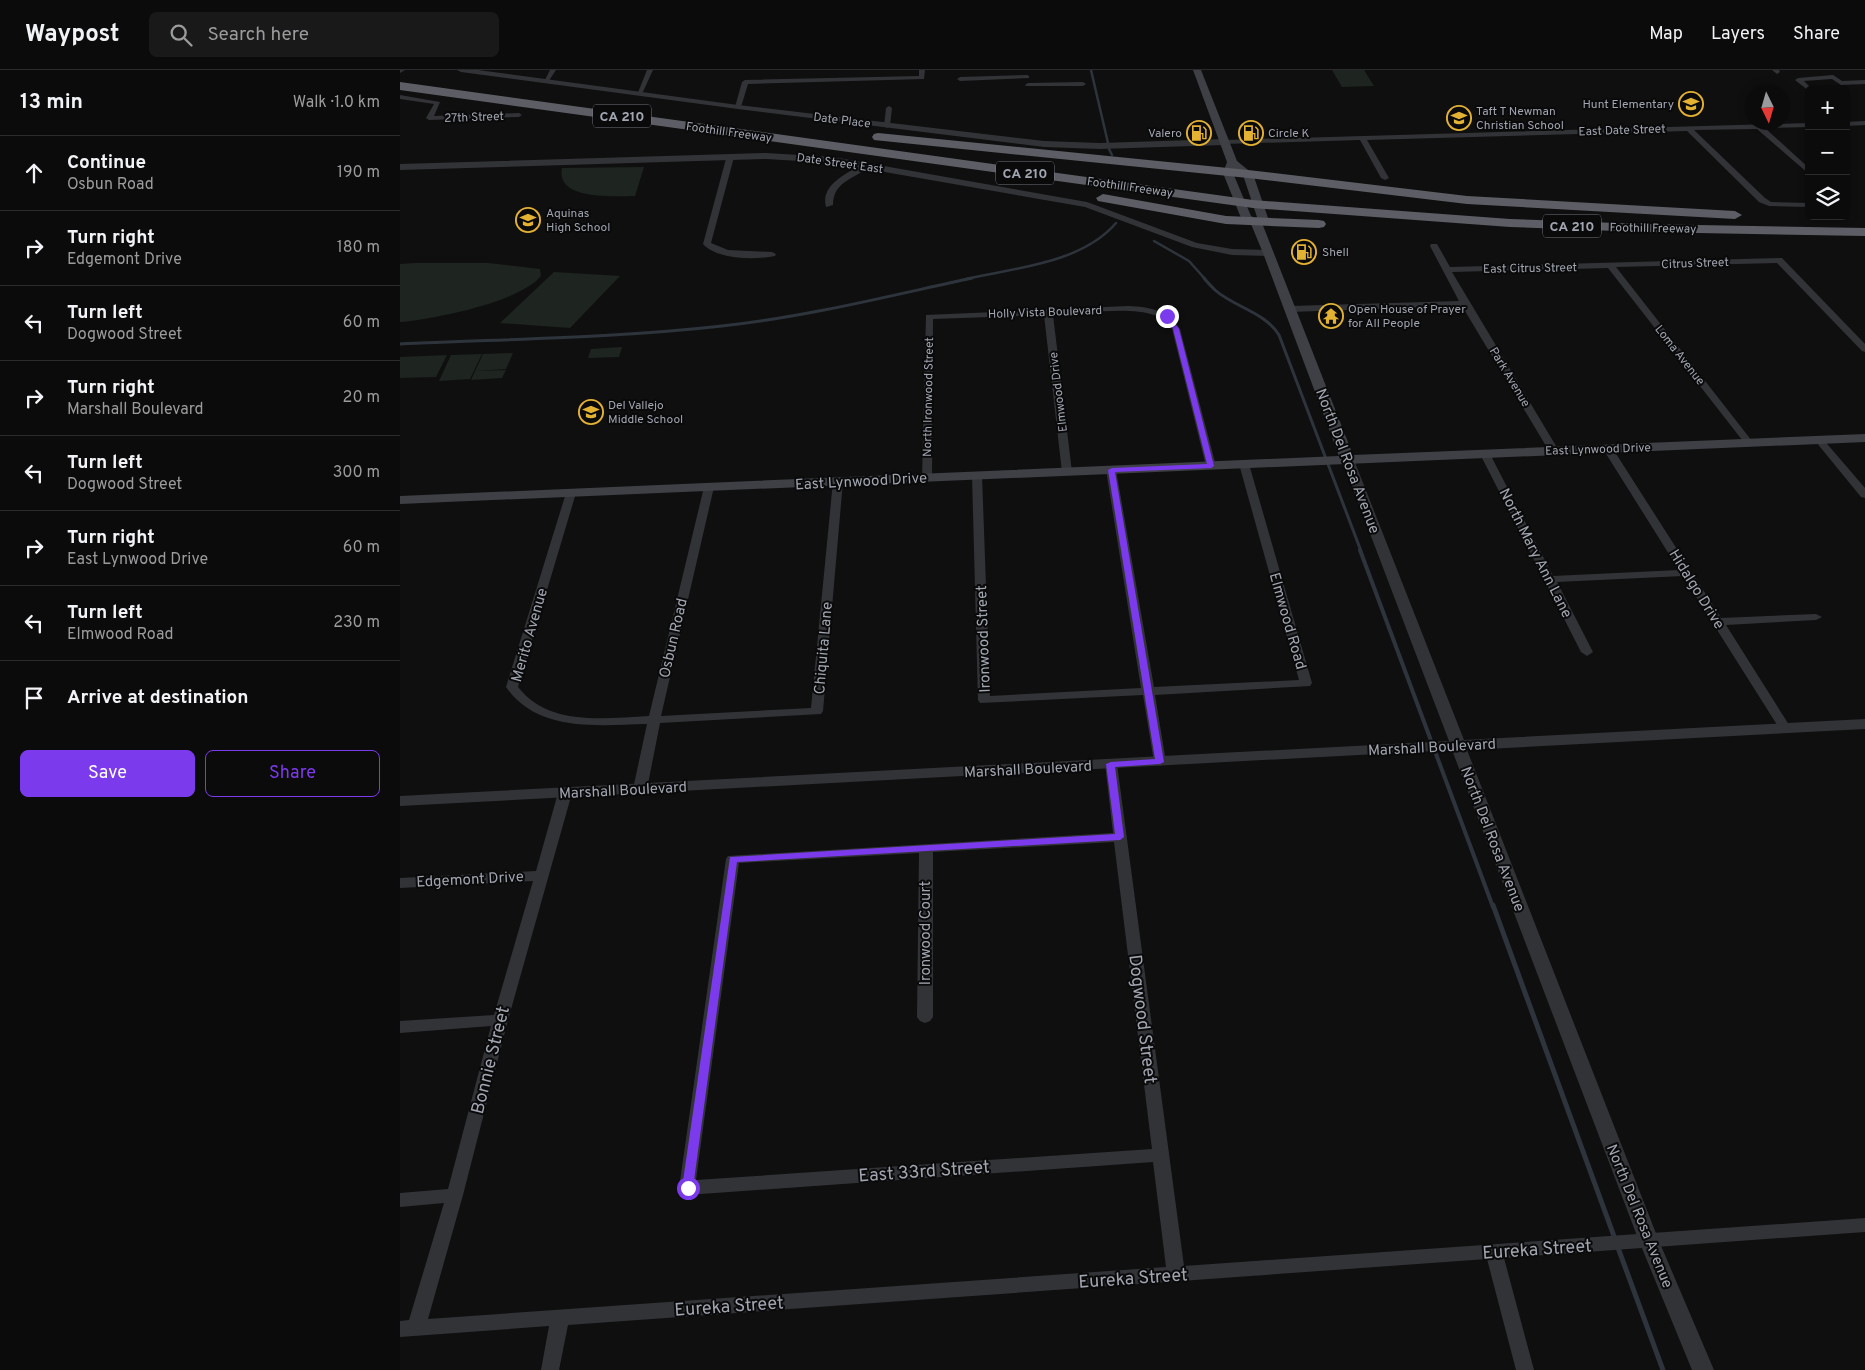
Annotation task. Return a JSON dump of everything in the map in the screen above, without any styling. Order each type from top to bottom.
[{"type":"highway","name":"Foothill Freeway","points":[[400,75],[409,83],[832,147],[1277,200],[1510,223],[1634,228],[1865,232]]},
{"type":"highway","name":"Foothill Freeway","points":[[409,83],[814,133],[1215,193]]},
{"type":"highway","points":[[814,133],[839,134]]},
{"type":"highway","points":[[863,136],[1230,167],[1248,174],[1467,200],[1746,216]]},
{"type":"highway","points":[[832,147],[1226,220],[1485,230],[1623,232],[1787,230]]},
{"type":"highway","name":"Foothill Freeway","points":[[1277,200],[1508,211],[1865,222]]},
{"type":"highway","points":[[1767,211],[1831,221]]},
{"type":"main road","name":"North Del Rosa Avenue","points":[[1197,70],[1224,142],[1246,218],[1256,222],[1348,460]]},
{"type":"main road","points":[[1248,174],[1264,218],[1256,222]]},
{"type":"main road","name":"East Lynwood Drive","points":[[400,500],[1865,438]]},
{"type":"street","name":"Date Place","points":[[466,70],[887,126],[1064,146],[1224,142]]},
{"type":"street","points":[[546,81],[552,70]]},
{"type":"street","points":[[639,94],[650,70]]},
{"type":"street","points":[[738,107],[745,82],[922,74]]},
{"type":"street","points":[[960,79],[1026,74],[1029,94]]},
{"type":"street","points":[[1805,86],[1798,80],[1833,77],[1841,83],[1865,82]]},
{"type":"street","points":[[1028,85],[1083,84]]},
{"type":"street","name":"27th Street","points":[[400,97],[438,103],[429,118],[519,115]]},
{"type":"street","points":[[887,126],[889,108]]},
{"type":"street","points":[[1850,120],[1865,123]]},
{"type":"street","name":"East Date Street","points":[[1790,125],[1805,125]]},
{"type":"street","name":"East Date Street","points":[[1224,142],[1745,126]]},
{"type":"street","points":[[1689,128],[1762,200],[1767,211],[1805,206]]},
{"type":"street","points":[[1762,130],[1805,168]]},
{"type":"street","points":[[1362,138],[1385,178]]},
{"type":"street","points":[[730,157],[707,244],[712,250],[734,253],[772,254]]},
{"type":"street","name":"Date Street East","points":[[400,166],[730,157],[800,157],[866,166],[1087,206],[1195,245],[1232,252],[1269,253]]},
{"type":"street","points":[[829,205],[828,197],[835,185],[866,166]]},
{"type":"street","name":"Park Avenue","points":[[1434,246],[1465,303],[1554,451]]},
{"type":"street","name":"Citrus Street","points":[[1611,266],[1779,260],[1865,349]]},
{"type":"street","name":"East Citrus Street","points":[[1448,270],[1611,266]]},
{"type":"street","name":"Loma Avenue","points":[[1611,266],[1749,443]]},
{"type":"street","points":[[1290,309],[1465,303]]},
{"type":"street","name":"Holly Vista Boulevard","points":[[930,317],[1128,309],[1160,313],[1167,316],[1176,329],[1211,466]]},
{"type":"street","name":"Elmwood Drive","points":[[1048,312],[1067,472]]},
{"type":"street","name":"North Ironwood Street","points":[[927,478],[930,317]]},
{"type":"street","points":[[1819,440],[1865,495]]},
{"type":"street","name":"Hidalgo Drive","points":[[1608,449],[1786,728]]},
{"type":"street","name":"North Mary Ann Lane","points":[[1486,454],[1587,652]]},
{"type":"street","name":"North Del Rosa Avenue","points":[[1348,460],[1450,747],[1649,1241],[1704,1370]]},
{"type":"street","name":"Elmwood Road","points":[[1148,690],[1306,683],[1244,464]]},
{"type":"street","points":[[1112,470],[1160,762]]},
{"type":"street","name":"Ironwood Street","points":[[977,475],[984,700],[1148,690]]},
{"type":"street","name":"Chiquita Lane","points":[[654,720],[818,711],[838,481]]},
{"type":"street","name":"Osbun Road","points":[[640,789],[654,720],[709,487]]},
{"type":"street","name":"Merito Avenue","points":[[571,494],[512,687],[520,699],[536,710],[557,718],[581,722],[654,720]]},
{"type":"street","points":[[1550,579],[1687,573]]},
{"type":"street","points":[[1718,622],[1816,617]]},
{"type":"street","name":"Marshall Boulevard","points":[[400,801],[1865,724]]},
{"type":"street","name":"Dogwood Street","points":[[1111,764],[1176,1274]]},
{"type":"street","name":"Bonnie Street","points":[[408,1329],[455,1196],[500,1020],[539,876],[564,793]]},
{"type":"street","points":[[926,848],[1120,837]]},
{"type":"street","name":"East 33rd Street","points":[[926,848],[733,859],[688,1188],[1160,1154]]},
{"type":"street","name":"Ironwood Court","points":[[925,1017],[926,848]]},
{"type":"street","name":"Edgemont Drive","points":[[400,883],[539,876]]},
{"type":"street","points":[[400,1027],[500,1020]]},
{"type":"street","points":[[400,1200],[455,1196]]},
{"type":"street","name":"Eureka Street","points":[[408,1329],[1865,1225]]},
{"type":"street","points":[[1494,1252],[1525,1370]]},
{"type":"street","points":[[550,1370],[560,1318]]},
{"type":"shaded area","points":[[1332,70],[1364,70],[1374,86],[1342,87]]},
{"type":"shaded area","points":[[644,167],[635,196],[588,194],[568,186],[562,179],[562,168]]},
{"type":"shaded area","points":[[488,263],[540,269],[541,276],[515,294],[475,308],[400,322],[400,264]]},
{"type":"shaded area","points":[[554,272],[620,276],[570,328],[500,323]]},
{"type":"shaded area","points":[[622,347],[619,357],[588,358],[591,349]]},
{"type":"shaded area","points":[[513,353],[506,369],[475,371],[483,354]]},
{"type":"shaded area","points":[[482,354],[470,379],[439,381],[451,355]]},
{"type":"shaded area","points":[[447,355],[436,377],[400,378],[400,357]]},
{"type":"shaded area","points":[[506,370],[502,378],[471,380],[475,371]]},
{"type":"waterway","points":[[1091,70],[1108,143]]},
{"type":"waterway","points":[[1109,149],[1112,155]]},
{"type":"waterway","points":[[966,279],[1026,267],[1067,255],[1085,247],[1102,236],[1116,223]]},
{"type":"waterway","points":[[1154,241],[1189,261],[1205,279]]},
{"type":"waterway","points":[[400,344],[601,336],[722,326],[816,312],[972,278]]},
{"type":"waterway","points":[[1204,278],[1223,296],[1266,321],[1279,335],[1361,551]]},
{"type":"waterway","points":[[1360,550],[1493,907]]},
{"type":"waterway","points":[[1493,905],[1615,1239]]},
{"type":"waterway","points":[[1617,1245],[1663,1370]]},
{"type":"place","name":"Hunt Elementary","points":[[1691,104]]},
{"type":"place","name":"Taft T Newman Christian School","points":[[1459,118]]},
{"type":"place","name":"Valero","points":[[1199,133]]},
{"type":"place","name":"Circle K","points":[[1251,133]]},
{"type":"place","name":"Aquinas High School","points":[[528,220]]},
{"type":"place","name":"Shell","points":[[1304,252]]},
{"type":"place","name":"Open House of Prayer for All People","points":[[1331,316]]},
{"type":"place","name":"Del Vallejo Middle School","points":[[591,412]]},
{"type":"route","points":[[688,1188],[733,859],[1120,837],[1111,764],[1160,762],[1112,470],[1211,466],[1176,329],[1167,316]]}]
